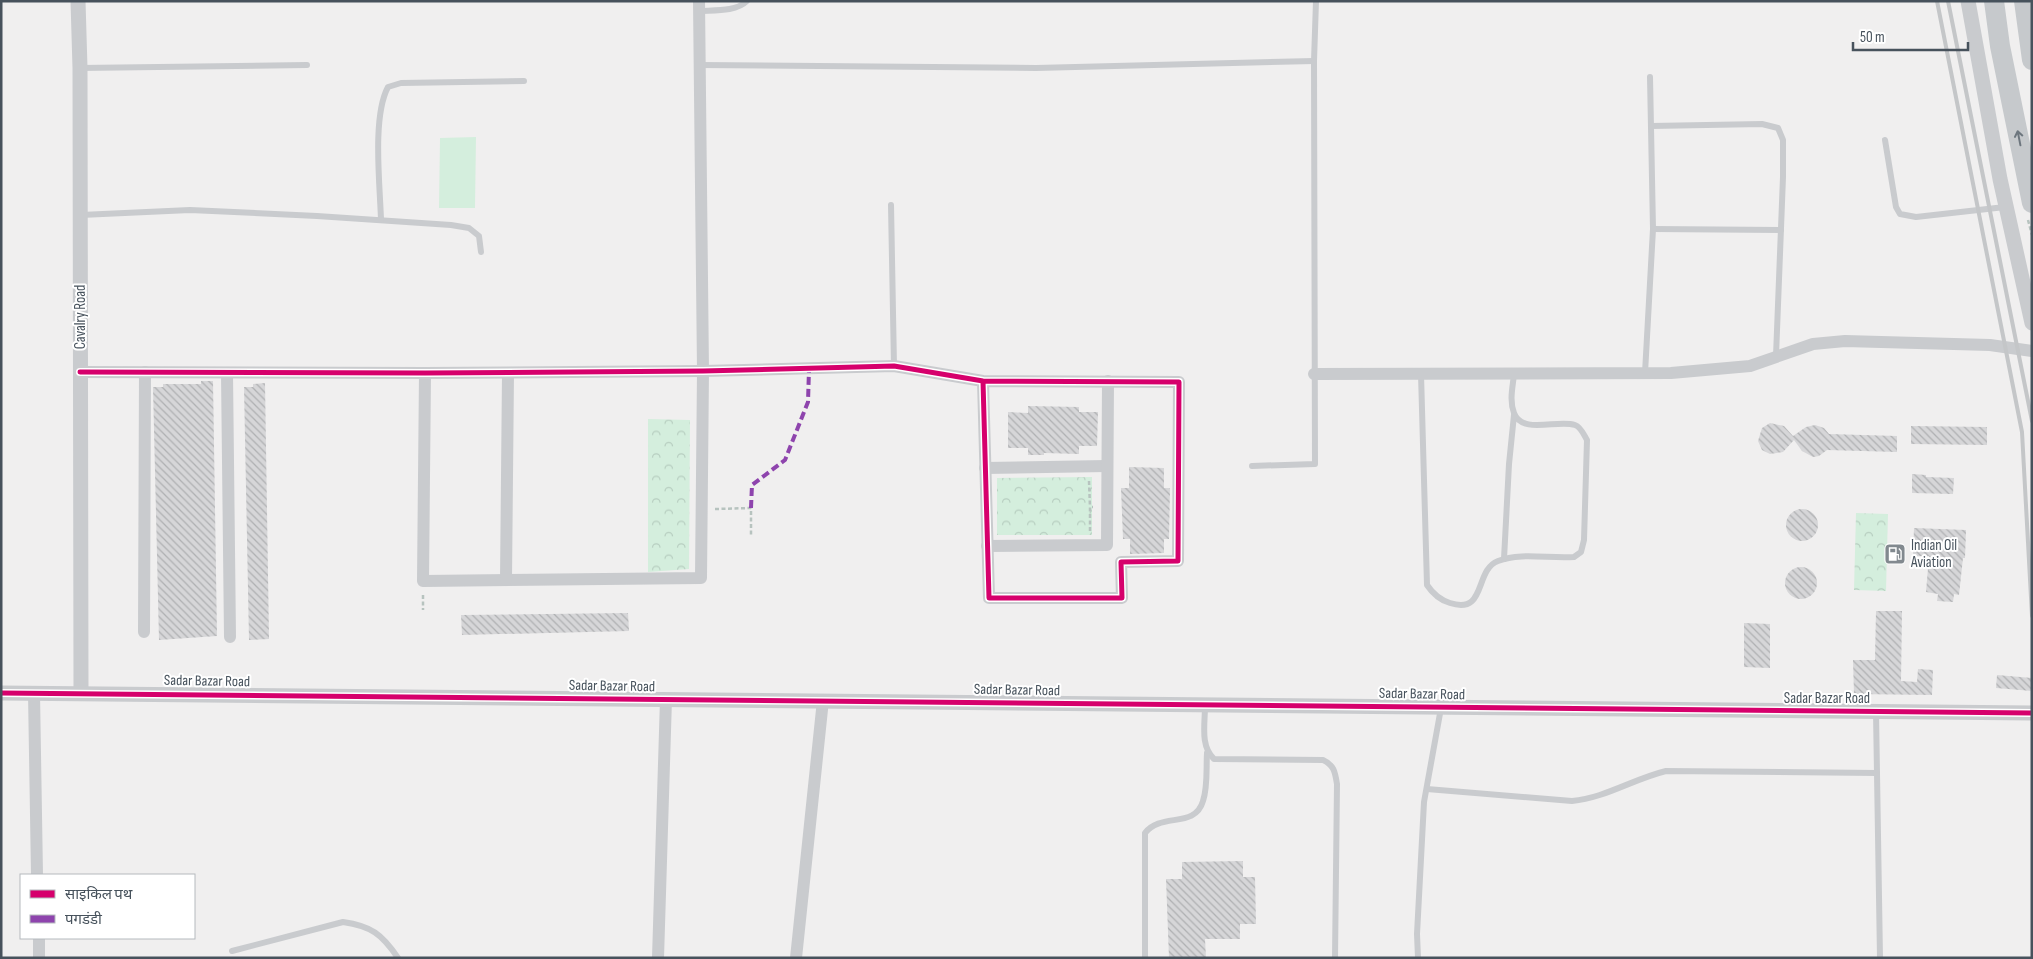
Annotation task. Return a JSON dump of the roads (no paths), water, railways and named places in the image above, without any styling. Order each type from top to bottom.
[{"type":"main road","points":[[1994,1],[2000,46],[2032,203]]},
{"type":"main road","points":[[2024,1],[2032,60]]},
{"type":"street","name":"Cavalry Road","points":[[78,1],[80,68],[81,692]]},
{"type":"street","points":[[1968,1],[2006,207],[2032,323]]},
{"type":"street","points":[[425,373],[423,581],[701,578],[703,371],[699,6]]},
{"type":"street","points":[[1314,374],[1671,373],[1750,366],[1812,344],[1845,341],[1990,345],[2032,351]]},
{"type":"street","points":[[80,372],[508,373],[703,371],[894,366],[983,381],[1178,382],[1178,561],[1122,562]]},
{"type":"street","points":[[144,632],[145,372]]},
{"type":"street","points":[[227,373],[230,637]]},
{"type":"street","points":[[506,580],[508,373]]},
{"type":"street","points":[[983,381],[989,598],[1122,598],[1122,562],[1107,545],[1108,381]]},
{"type":"street","points":[[985,468],[1107,466]]},
{"type":"street","points":[[987,546],[1107,545]]},
{"type":"street","name":"Sadar Bazar Road","points":[[1,693],[81,692],[2032,713]]},
{"type":"street","points":[[34,693],[38,874]]},
{"type":"street","points":[[658,958],[666,699]]},
{"type":"street","points":[[796,958],[823,700]]},
{"type":"street","points":[[39,939],[39,958]]},
{"type":"lane","points":[[699,6],[735,8],[742,6],[747,1]]},
{"type":"lane","points":[[1252,466],[1315,464],[1314,61],[1316,1]]},
{"type":"lane","points":[[699,65],[1036,68],[1314,61]]},
{"type":"lane","points":[[80,68],[307,65]]},
{"type":"lane","points":[[1646,373],[1653,229],[1650,77]]},
{"type":"lane","points":[[381,220],[379,120],[381,102],[388,87],[402,83],[524,81]]},
{"type":"lane","points":[[1651,126],[1762,124],[1778,128],[1783,140],[1776,356]]},
{"type":"lane","points":[[1885,140],[1896,207],[1900,214],[1916,217],[2006,207]]},
{"type":"lane","points":[[892,205],[894,366]]},
{"type":"lane","points":[[80,215],[190,210],[381,220],[469,228],[479,236],[481,252]]},
{"type":"lane","points":[[1653,229],[1781,230]]},
{"type":"lane","points":[[1421,374],[1427,585],[1442,601],[1454,605],[1468,604],[1475,599],[1480,591],[1488,567],[1496,561],[1515,557],[1574,557],[1581,552],[1584,540],[1587,440],[1582,430],[1575,425],[1523,423],[1514,414]]},
{"type":"lane","points":[[1504,559],[1509,464],[1514,414],[1512,402],[1514,374]]},
{"type":"lane","points":[[1205,704],[1205,745],[1208,753],[1214,760],[1323,760],[1330,764],[1335,772],[1337,784],[1336,958]]},
{"type":"lane","points":[[1418,958],[1417,934],[1427,789],[1442,707]]},
{"type":"lane","points":[[1876,710],[1880,958]]},
{"type":"lane","points":[[1145,958],[1145,833],[1158,822],[1193,816],[1199,810],[1204,800],[1208,753]]},
{"type":"lane","points":[[1427,789],[1572,801],[1590,799],[1647,776],[1666,771],[1877,773]]},
{"type":"lane","points":[[232,951],[343,922],[371,929],[388,943],[398,958]]},
{"type":"railway","points":[[1937,1],[2022,432],[2032,616]]},
{"type":"railway","points":[[1948,1],[2032,421]]},
{"type":"place","name":"Indian Oil Aviation","points":[[1895,554]]}]
